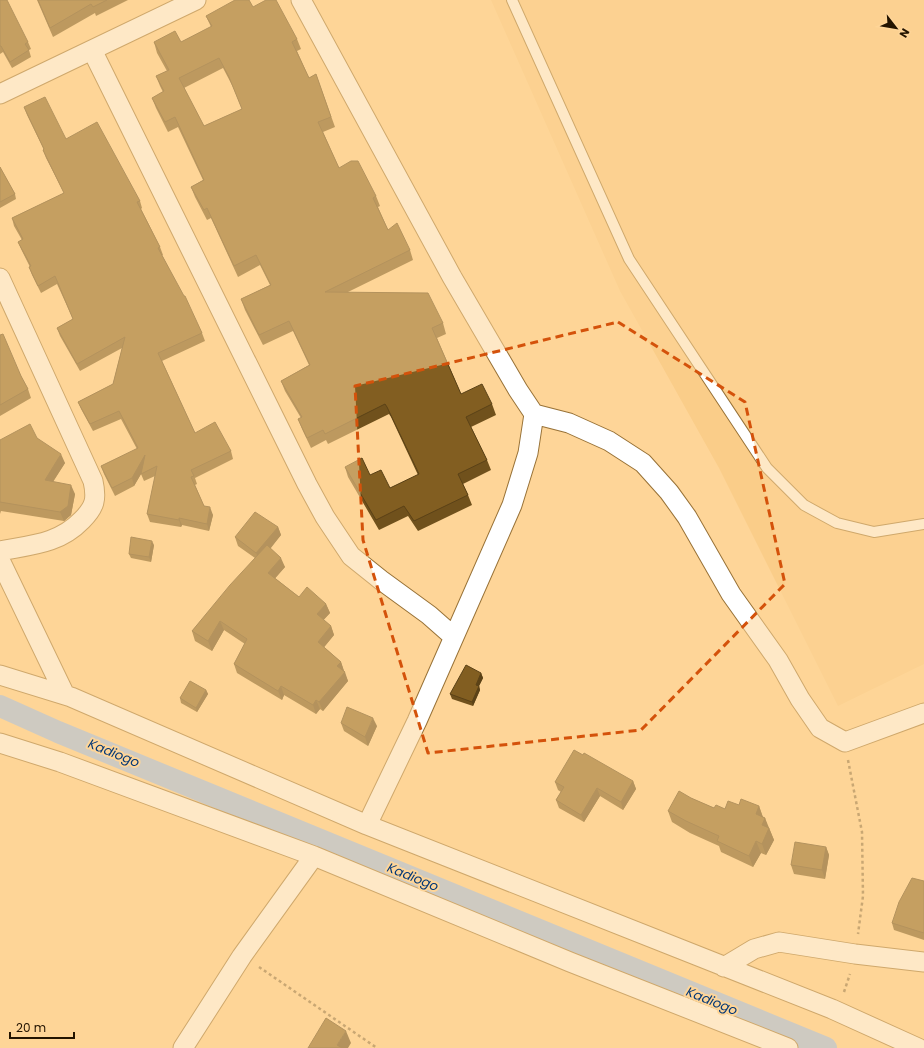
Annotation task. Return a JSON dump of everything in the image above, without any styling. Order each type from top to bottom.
[{"type":"street","points":[[0,94],[196,0]]},
{"type":"street","points":[[301,0],[452,277],[518,390],[534,414],[569,423],[596,435],[609,441],[643,463],[669,492],[687,517],[731,594],[778,660],[800,699],[820,728],[845,742],[924,713]]},
{"type":"street","points":[[92,50],[307,484],[325,517],[351,556],[429,615],[454,637]]},
{"type":"street","points":[[0,278],[93,481],[95,492],[93,507],[72,530],[58,538],[41,544],[0,551]]},
{"type":"street","points":[[368,825],[417,721],[512,505],[528,453],[534,414]]},
{"type":"street","points":[[0,560],[65,695]]},
{"type":"street","points":[[0,674],[65,695],[368,825],[832,1009],[918,1048]]},
{"type":"street","points":[[0,743],[60,762],[314,856],[570,962],[788,1048]]},
{"type":"street","points":[[183,1048],[242,956],[314,856]]},
{"type":"street","points":[[724,967],[754,949],[779,942],[855,954],[924,962]]},
{"type":"lane","points":[[512,0],[629,259],[767,468],[804,505],[837,523],[874,532],[924,524]]},
{"type":"path","points":[[832,1009],[844,992],[855,954],[863,896],[862,832],[845,742]]},
{"type":"path","points":[[242,956],[377,1048]]},
{"type":"highlighted area","points":[[618,322],[745,402],[785,584],[641,730],[428,753],[363,540],[355,386]]},
{"type":"shaded area","points":[[491,0],[924,0],[924,664],[838,706],[719,468],[620,291]]},
{"type":"building","points":[[0,0],[7,0],[28,42],[25,44],[29,50],[10,62],[0,46]]},
{"type":"building","points":[[38,0],[107,0],[93,7],[91,4],[50,28]]},
{"type":"building","points":[[235,0],[249,0],[253,7],[266,0],[276,0],[297,39],[292,42],[309,78],[316,74],[331,117],[318,122],[339,168],[351,161],[358,161],[376,196],[373,198],[388,230],[397,223],[410,250],[325,292],[428,293],[443,323],[432,328],[461,394],[482,384],[492,404],[466,417],[487,460],[458,474],[468,495],[414,521],[404,506],[376,520],[345,467],[362,458],[370,475],[381,470],[390,488],[419,474],[385,404],[325,434],[323,430],[307,438],[298,419],[302,417],[281,381],[310,365],[289,321],[259,335],[241,299],[271,285],[256,255],[234,266],[207,208],[204,210],[191,187],[204,180],[175,117],[165,122],[152,98],[164,91],[156,76],[169,70],[154,42],[175,31],[181,42],[212,26],[206,16]],"holes":[[[219,58],[229,77],[242,109],[204,126],[179,78]]]},
{"type":"building","points":[[45,97],[66,139],[97,122],[140,201],[137,202],[160,247],[158,248],[185,296],[202,333],[158,353],[195,433],[215,422],[231,451],[191,470],[194,476],[191,477],[204,506],[210,507],[207,524],[179,518],[179,520],[147,514],[157,466],[141,474],[145,455],[132,478],[112,488],[101,466],[138,448],[119,411],[90,424],[78,402],[113,384],[125,337],[77,364],[57,328],[73,319],[55,276],[38,286],[29,267],[31,266],[18,242],[23,239],[12,218],[64,193],[24,107]]},
{"type":"building","points":[[0,167],[15,194],[0,202]]},
{"type":"building","points":[[3,334],[28,389],[0,405],[0,335]]},
{"type":"building","points":[[30,424],[37,438],[61,454],[45,480],[71,485],[68,506],[60,512],[0,502],[0,440]]},
{"type":"building","points":[[255,512],[278,527],[256,553],[235,537]]},
{"type":"building","points":[[131,537],[152,541],[149,557],[129,554]]},
{"type":"building","points":[[267,545],[281,558],[268,573],[299,597],[307,587],[326,604],[317,614],[331,626],[318,642],[341,662],[337,666],[345,672],[319,702],[316,700],[313,705],[281,686],[278,691],[234,664],[247,639],[220,621],[208,641],[192,631],[230,585]]},
{"type":"building","points":[[466,665],[481,673],[476,685],[479,686],[472,702],[450,694]]},
{"type":"building","points":[[190,681],[206,690],[196,708],[180,698]]},
{"type":"building","points":[[347,707],[373,718],[365,737],[341,723]]},
{"type":"building","points":[[574,750],[583,755],[584,753],[633,781],[621,802],[597,788],[581,815],[556,800],[564,787],[555,782]]},
{"type":"building","points":[[679,791],[714,808],[716,805],[725,809],[728,801],[739,805],[741,799],[759,806],[756,814],[765,818],[762,825],[769,828],[762,844],[756,841],[749,856],[717,841],[719,836],[668,811]]},
{"type":"building","points":[[795,842],[826,847],[822,870],[791,865]]},
{"type":"building","points":[[912,878],[924,881],[924,933],[892,923],[899,902]]},
{"type":"building","points":[[326,1018],[346,1031],[337,1045],[342,1048],[308,1048]]},
{"type":"waterway","name":"Kadiogo","points":[[0,706],[58,732],[826,1048]]}]
